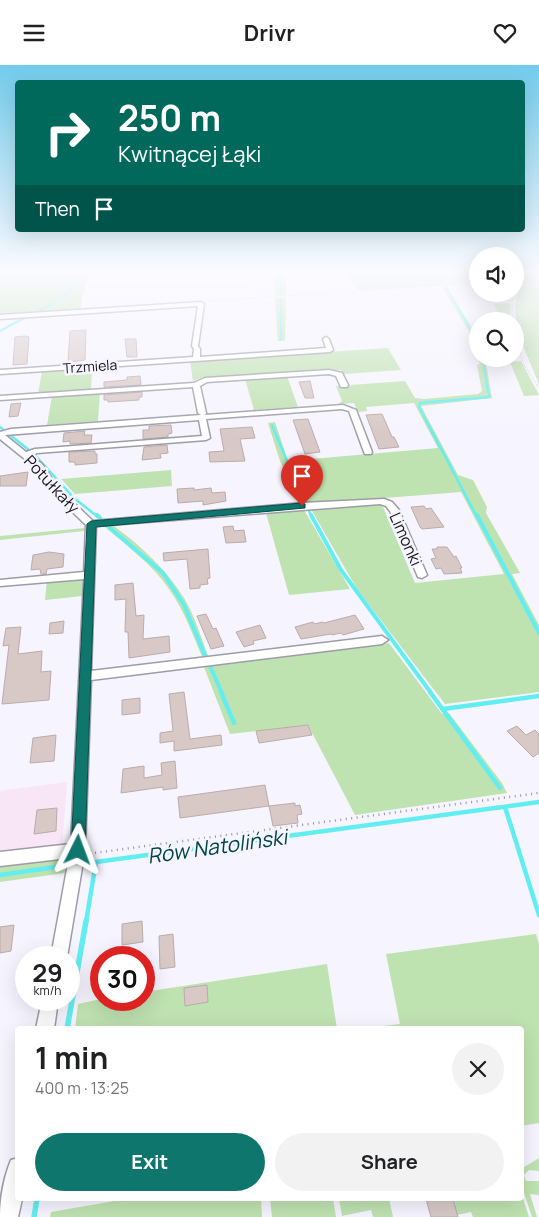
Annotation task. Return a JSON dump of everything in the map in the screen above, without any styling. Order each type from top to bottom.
[{"type":"street","points":[[196,359],[197,349],[195,346],[198,328]]},
{"type":"street","name":"Trzmiela","points":[[0,372],[330,350],[326,339]]},
{"type":"street","points":[[0,398],[196,385],[205,380],[329,372],[340,375],[344,385]]},
{"type":"street","points":[[30,453],[206,438],[196,385]]},
{"type":"street","points":[[3,434],[202,415],[340,407],[352,410],[368,452]]},
{"type":"street","name":"Potułkały","points":[[3,434],[30,453],[56,491],[91,524],[78,850],[61,946]]},
{"type":"street","name":"Limonki","points":[[91,524],[377,501],[389,504],[394,510],[422,575]]},
{"type":"street","points":[[0,583],[90,575]]},
{"type":"street","points":[[86,676],[382,640]]},
{"type":"street","points":[[0,859],[78,850]]},
{"type":"street","points":[[46,1026],[48,1011]]},
{"type":"street","points":[[8,1217],[15,1182]]},
{"type":"path","points":[[524,365],[539,388]]},
{"type":"path","points":[[78,850],[94,853],[539,793]]},
{"type":"shaded area","points":[[67,782],[62,847],[0,854],[0,791]]},
{"type":"green space","points":[[277,328],[285,328],[285,341],[278,341]]},
{"type":"green space","points":[[524,328],[539,328],[539,384],[524,349]]},
{"type":"green space","points":[[388,348],[401,370],[343,374],[341,370],[204,377],[193,381],[190,361]]},
{"type":"green space","points":[[477,367],[487,367],[492,398],[421,406],[458,475],[473,480],[487,507],[486,513],[520,573],[512,574],[539,625],[539,692],[445,704],[357,589],[311,509],[374,503],[383,507],[415,583],[504,574],[461,492],[308,504],[307,501],[300,502],[280,461],[268,423],[275,422],[288,461],[438,448],[414,403],[366,407],[367,411],[358,412],[354,403],[338,404],[342,401],[336,386],[405,381],[415,398],[424,399],[478,394],[482,391]]},
{"type":"green space","points":[[512,367],[524,367],[539,395],[524,396]]},
{"type":"green space","points":[[92,368],[91,390],[38,394],[42,371]]},
{"type":"green space","points":[[287,376],[298,407],[254,410],[245,379]]},
{"type":"green space","points":[[100,393],[98,421],[47,425],[52,396]]},
{"type":"green space","points":[[171,470],[172,486],[75,494],[61,479]]},
{"type":"green space","points":[[304,510],[350,589],[289,595],[266,513]]},
{"type":"green space","points":[[114,526],[152,559],[177,587],[198,627],[209,658],[203,659],[184,614],[163,580],[139,556],[105,527]]},
{"type":"green space","points":[[85,528],[84,531],[0,540],[0,536]]},
{"type":"green space","points":[[82,577],[82,596],[45,600],[47,580]]},
{"type":"green space","points":[[389,643],[442,714],[449,713],[502,783],[507,793],[355,815],[308,725],[230,734],[204,667],[212,664]]},
{"type":"green space","points":[[68,854],[65,873],[0,882],[0,863]]},
{"type":"green space","points":[[536,934],[539,944],[539,1123],[524,1126],[524,1026],[384,1026],[400,1024],[386,954]]},
{"type":"green space","points":[[327,964],[337,1026],[75,1026],[77,1011],[80,1011],[80,1004],[90,1001],[90,1011],[155,1011],[155,990]]},
{"type":"green space","points":[[539,1158],[539,1171],[529,1170],[524,1175],[524,1167]]},
{"type":"green space","points":[[524,1175],[526,1181],[539,1181],[539,1195],[530,1194],[537,1217],[532,1217],[524,1193]]},
{"type":"green space","points":[[114,1201],[261,1201],[262,1217],[50,1217],[51,1212]]},
{"type":"green space","points":[[270,1201],[333,1201],[336,1217],[272,1217]]},
{"type":"green space","points":[[339,1201],[389,1201],[393,1217],[373,1217],[371,1210],[342,1216]]},
{"type":"green space","points":[[454,1201],[524,1201],[529,1217],[473,1217],[471,1212],[457,1215]]},
{"type":"building","points":[[86,330],[85,360],[68,362],[70,331]]},
{"type":"building","points":[[15,337],[29,337],[27,364],[13,365]]},
{"type":"building","points":[[125,339],[136,339],[137,357],[127,357]]},
{"type":"building","points":[[140,376],[141,385],[104,387],[104,382],[127,380],[127,377]]},
{"type":"building","points":[[310,381],[314,398],[305,398],[299,382]]},
{"type":"building","points":[[142,392],[142,397],[139,397],[139,400],[108,402],[108,400],[104,400],[104,395]]},
{"type":"building","points":[[21,403],[18,416],[9,417],[11,404]]},
{"type":"building","points":[[382,414],[392,437],[394,437],[399,447],[379,449],[366,415]]},
{"type":"building","points":[[308,419],[320,452],[305,454],[293,420]]},
{"type":"building","points":[[171,425],[172,433],[168,434],[168,437],[143,439],[143,430],[149,430],[149,426]]},
{"type":"building","points":[[252,427],[255,438],[240,439],[245,461],[210,462],[209,452],[224,451],[220,429]]},
{"type":"building","points":[[85,431],[84,435],[92,435],[91,443],[70,444],[70,441],[63,442],[64,433]]},
{"type":"building","points":[[167,445],[168,453],[160,454],[161,458],[142,460],[144,447]]},
{"type":"building","points":[[95,451],[97,463],[75,465],[75,462],[69,462],[69,452]]},
{"type":"building","points":[[28,472],[26,486],[0,486],[0,476]]},
{"type":"building","points":[[194,488],[194,490],[211,488],[212,493],[225,492],[226,501],[203,505],[203,501],[178,503],[177,489]]},
{"type":"building","points":[[424,506],[426,509],[431,508],[444,527],[422,529],[420,527],[411,507]]},
{"type":"building","points":[[233,526],[234,531],[244,530],[246,542],[226,543],[223,527]]},
{"type":"building","points":[[437,547],[447,547],[454,557],[456,556],[462,568],[460,568],[462,573],[444,574],[441,568],[436,569],[431,559],[436,558],[432,549],[437,549]]},
{"type":"building","points":[[208,549],[210,578],[207,579],[208,584],[200,585],[200,588],[190,589],[187,559],[164,561],[163,553]]},
{"type":"building","points":[[49,552],[64,554],[63,567],[47,569],[46,574],[41,574],[40,569],[31,570],[33,555]]},
{"type":"building","points":[[133,583],[136,616],[144,615],[143,639],[169,636],[170,652],[129,658],[128,632],[125,632],[126,599],[115,600],[115,585]]},
{"type":"building","points":[[206,614],[213,629],[216,628],[224,646],[211,649],[197,616]]},
{"type":"building","points":[[355,615],[364,629],[343,635],[341,633],[301,639],[295,627],[313,622],[314,624],[324,623]]},
{"type":"building","points":[[64,621],[63,633],[49,634],[50,623]]},
{"type":"building","points":[[260,625],[266,638],[253,641],[254,644],[244,647],[236,632]]},
{"type":"building","points":[[21,627],[18,654],[42,651],[41,672],[51,671],[49,700],[2,704],[9,645],[3,646],[6,628]]},
{"type":"building","points":[[184,692],[190,739],[221,735],[222,745],[174,751],[174,741],[160,743],[160,733],[173,731],[169,694]]},
{"type":"building","points":[[140,698],[140,713],[122,715],[122,700]]},
{"type":"building","points":[[308,725],[312,735],[259,743],[256,731]]},
{"type":"building","points":[[517,726],[526,735],[535,730],[539,734],[539,753],[533,757],[507,731]]},
{"type":"building","points":[[56,735],[54,761],[30,763],[33,738]]},
{"type":"building","points":[[175,761],[177,788],[163,790],[163,787],[121,793],[123,769],[144,766],[144,778],[162,775],[161,763]]},
{"type":"building","points":[[265,785],[269,806],[180,818],[178,797]]},
{"type":"building","points":[[295,803],[295,806],[300,805],[302,814],[297,815],[298,823],[273,826],[269,806]]},
{"type":"building","points":[[57,808],[56,831],[34,834],[37,810]]},
{"type":"building","points":[[142,921],[143,942],[122,945],[122,924]]},
{"type":"building","points":[[14,925],[11,951],[0,953],[0,927]]},
{"type":"building","points":[[173,934],[175,967],[160,969],[159,936]]},
{"type":"building","points":[[207,985],[208,1002],[185,1006],[184,988]]},
{"type":"building","points":[[427,1201],[454,1201],[458,1217],[431,1217]]},
{"type":"waterway","points":[[0,331],[6,328]]},
{"type":"waterway","points":[[281,328],[281,339]]},
{"type":"waterway","points":[[484,367],[486,380]]},
{"type":"waterway","points":[[486,379],[488,392]]},
{"type":"waterway","points":[[477,517],[419,407],[420,403],[489,397],[489,395]]},
{"type":"waterway","name":"Rów Natoliński","points":[[272,425],[304,502]]},
{"type":"waterway","points":[[0,427],[34,454],[74,498],[98,517]]},
{"type":"waterway","name":"Rów Natoliński","points":[[308,509],[311,515]]},
{"type":"waterway","points":[[97,515],[100,518]]},
{"type":"waterway","name":"Rów Natoliński","points":[[311,515],[341,570],[431,693]]},
{"type":"waterway","points":[[477,515],[539,633]]},
{"type":"waterway","points":[[110,528],[163,573],[184,605],[206,658]]},
{"type":"waterway","points":[[210,666],[222,693]]},
{"type":"waterway","points":[[221,692],[234,723]]},
{"type":"waterway","name":"Rów Natoliński","points":[[430,692],[500,788]]},
{"type":"waterway","points":[[443,709],[539,696]]},
{"type":"waterway","name":"Rów Natoliński","points":[[86,922],[96,862],[539,802]]},
{"type":"waterway","points":[[505,807],[539,915]]},
{"type":"waterway","points":[[0,875],[63,866]]},
{"type":"waterway","name":"Rów Natoliński","points":[[68,1026],[86,921]]},
{"type":"waterway","name":"Rów Natoliński","points":[[34,1217],[37,1201]]},
{"type":"route","points":[[78,850],[91,524],[302,506]]}]
